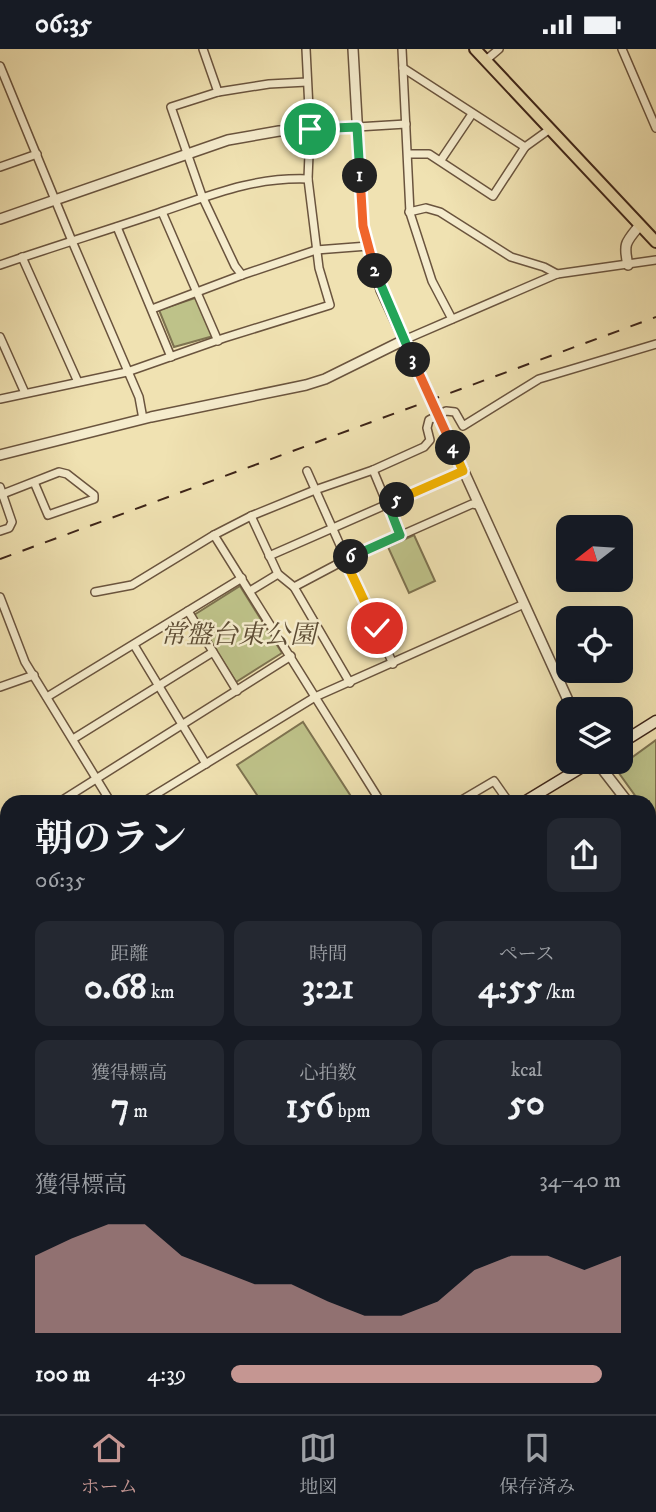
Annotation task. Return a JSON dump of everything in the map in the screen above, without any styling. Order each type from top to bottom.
[{"type":"main road","points":[[475,49],[656,241]]},
{"type":"main road","points":[[633,735],[656,721]]},
{"type":"main road","points":[[536,795],[572,774]]},
{"type":"street","points":[[203,49],[218,92]]},
{"type":"street","points":[[0,399],[127,372],[330,305],[316,250],[308,179],[310,129],[306,49]]},
{"type":"street","points":[[353,49],[363,226],[382,291],[567,697]]},
{"type":"street","points":[[402,49],[410,212],[417,243],[432,281],[452,319]]},
{"type":"street","points":[[486,60],[499,49]]},
{"type":"street","points":[[622,49],[656,128]]},
{"type":"street","points":[[0,66],[139,397],[143,419]]},
{"type":"street","points":[[403,68],[525,147]]},
{"type":"street","points":[[242,275],[202,196],[171,107],[218,92],[269,84],[307,82]]},
{"type":"street","points":[[441,160],[472,114]]},
{"type":"street","points":[[0,219],[228,140],[279,131],[406,124]]},
{"type":"street","points":[[408,154],[429,154],[494,196],[525,147],[550,129]]},
{"type":"street","points":[[0,167],[37,154]]},
{"type":"street","points":[[0,264],[162,212],[202,196],[255,183],[287,178],[308,179]]},
{"type":"street","points":[[410,212],[426,208],[440,212],[511,257],[557,274]]},
{"type":"street","points":[[162,212],[218,341]]},
{"type":"street","points":[[628,265],[626,241],[640,225]]},
{"type":"street","points":[[117,227],[171,357]]},
{"type":"street","points":[[152,309],[316,250],[368,246]]},
{"type":"street","points":[[22,257],[78,381]]},
{"type":"street","points":[[0,455],[143,419],[306,385],[325,379],[404,340],[557,274],[656,260]]},
{"type":"street","points":[[0,337],[4,357],[25,393]]},
{"type":"street","points":[[95,591],[132,585],[214,535],[251,516],[373,470],[424,446],[430,440],[427,428],[429,420],[446,411],[455,412],[463,426],[539,379],[656,344]]},
{"type":"street","points":[[373,470],[400,535]]},
{"type":"street","points":[[307,471],[393,664]]},
{"type":"street","points":[[269,556],[463,471]]},
{"type":"street","points":[[0,531],[9,528],[12,522],[1,492],[62,473],[94,495],[94,499],[48,515],[34,482]]},
{"type":"street","points":[[293,587],[400,535],[472,504],[478,505]]},
{"type":"street","points":[[251,516],[278,574],[293,587],[350,683]]},
{"type":"street","points":[[214,535],[376,795]]},
{"type":"street","points":[[250,591],[278,574]]},
{"type":"street","points":[[47,697],[242,578]]},
{"type":"street","points":[[0,597],[25,662],[107,795]]},
{"type":"street","points":[[155,795],[315,697],[524,604]]},
{"type":"street","points":[[188,611],[237,691]]},
{"type":"street","points":[[134,645],[206,764]]},
{"type":"street","points":[[73,739],[213,652]]},
{"type":"street","points":[[70,795],[291,656]]},
{"type":"street","points":[[0,687],[34,675]]},
{"type":"street","points":[[605,774],[622,795]]},
{"type":"street","points":[[470,795],[494,781],[504,795]]},
{"type":"green space","points":[[201,296],[217,335],[174,347],[159,310]]},
{"type":"green space","points":[[414,535],[435,581],[409,593],[388,547]]},
{"type":"green space","name":"常盤台東公園","points":[[240,586],[282,653],[236,682],[194,615]]},
{"type":"green space","points":[[303,722],[350,795],[257,795],[237,765]]},
{"type":"green space","points":[[656,740],[656,795],[635,795],[620,774],[633,774],[633,757]]},
{"type":"railway","points":[[0,559],[656,317]]},
{"type":"route","points":[[310,129],[357,127],[363,226],[371,261],[463,471],[388,504],[400,535],[345,560],[377,628]]}]
